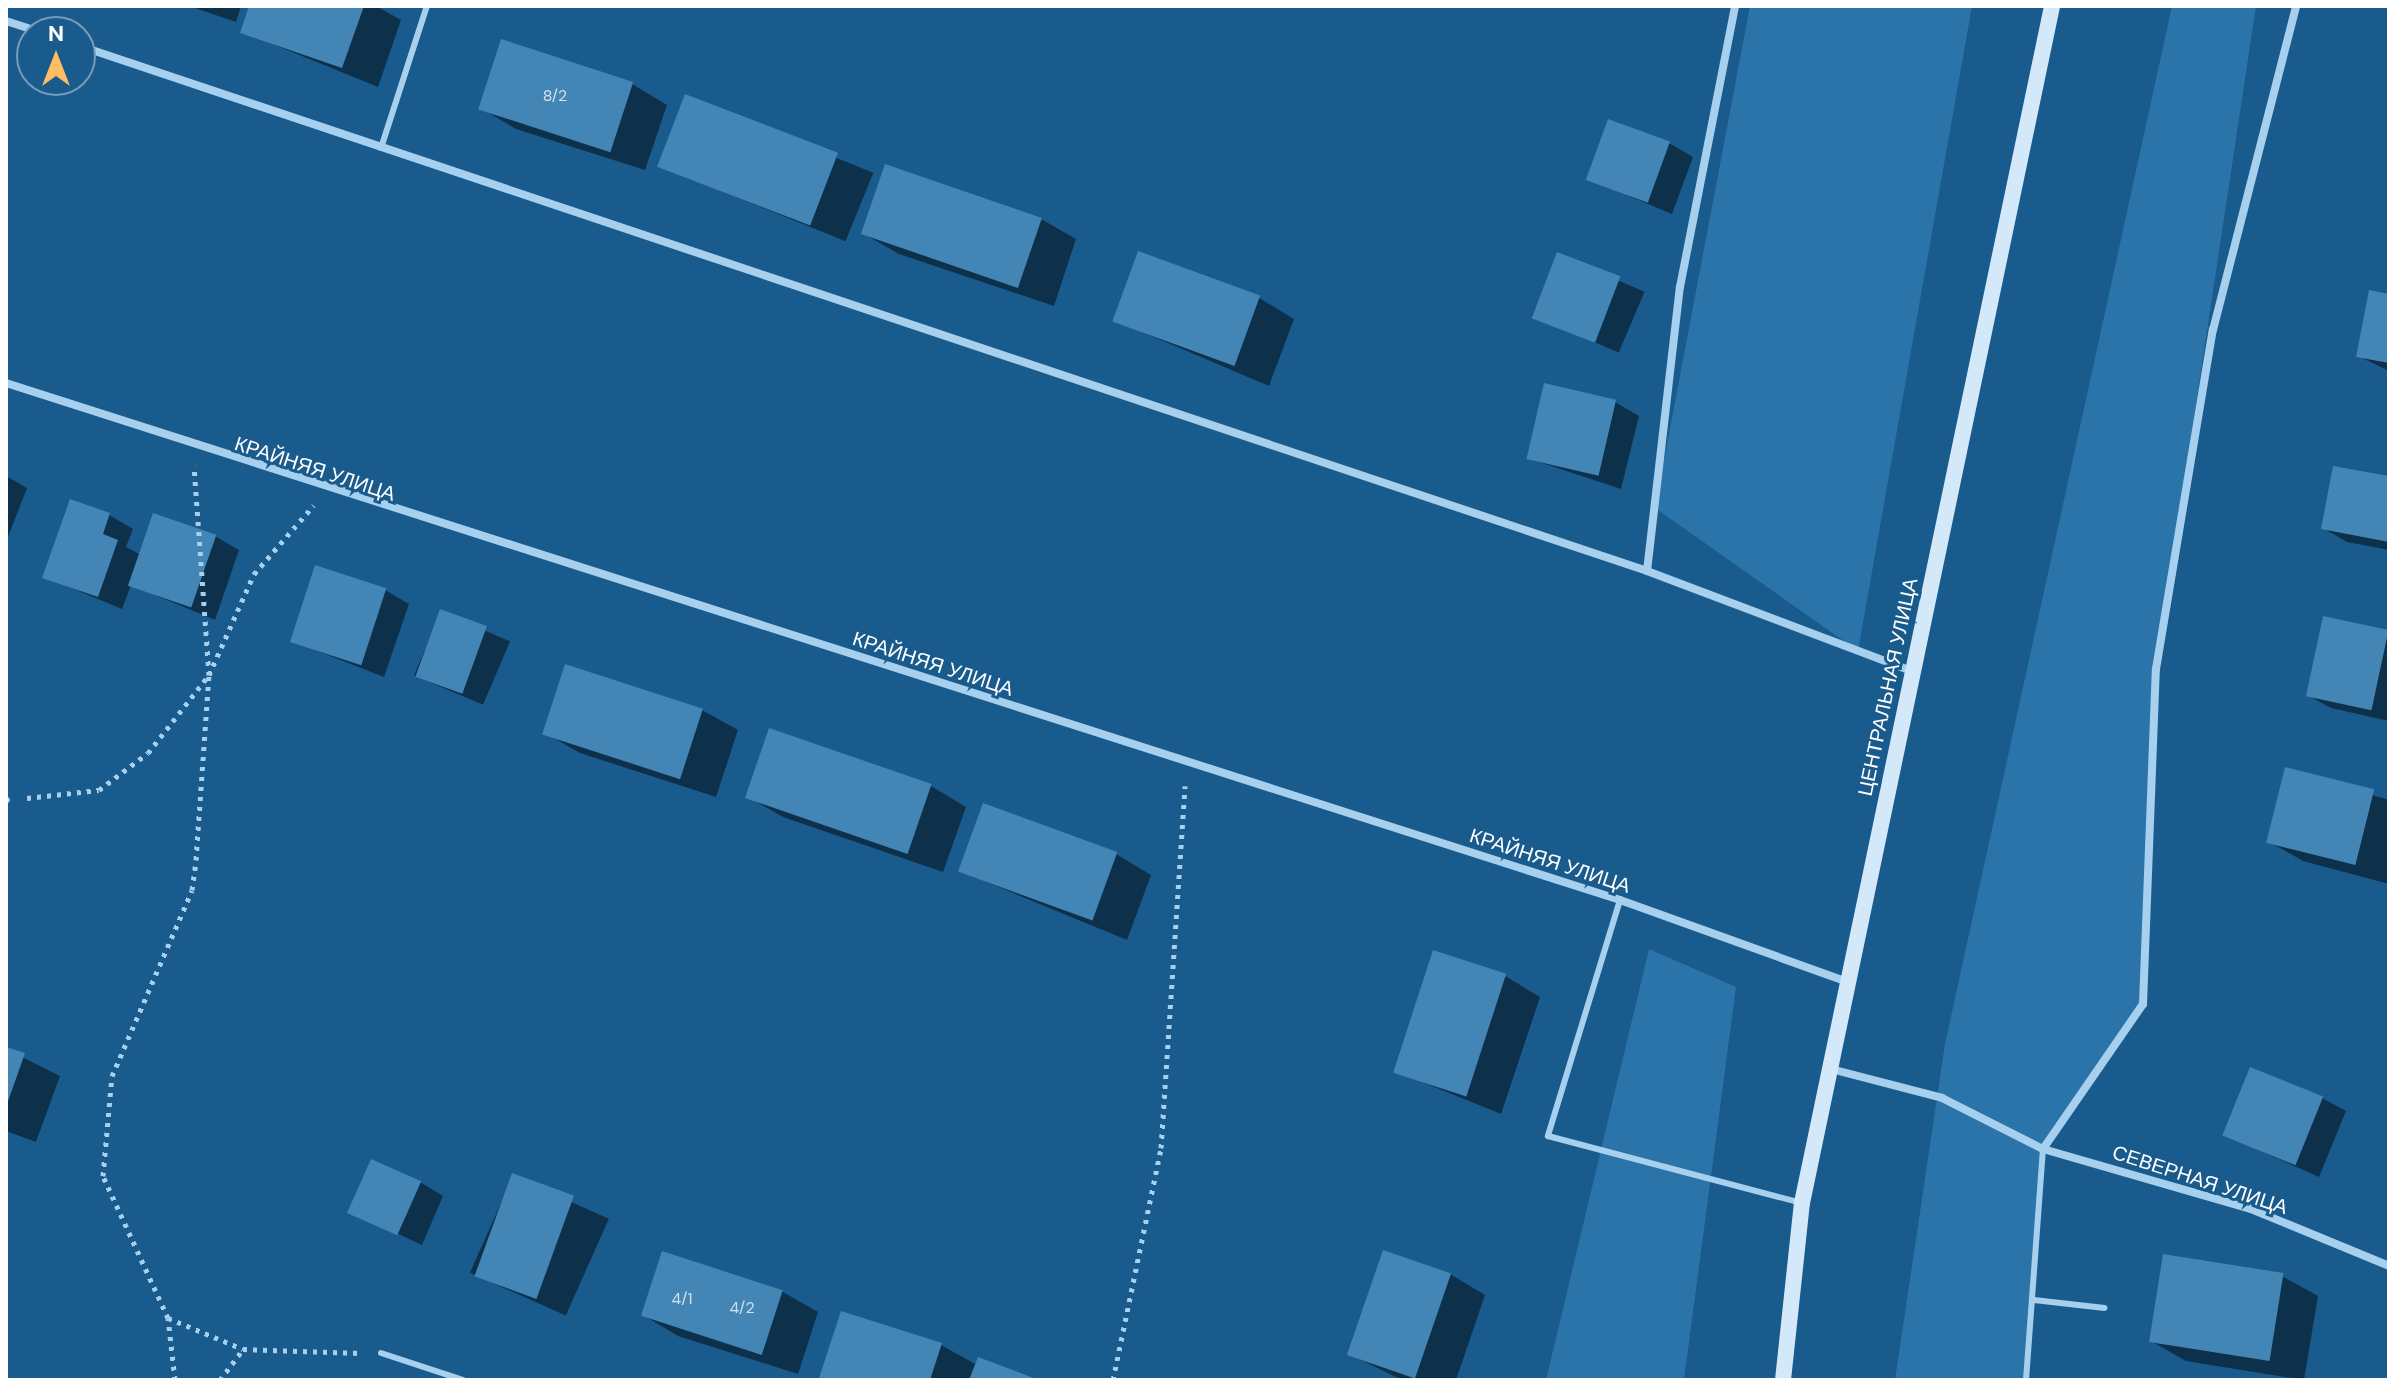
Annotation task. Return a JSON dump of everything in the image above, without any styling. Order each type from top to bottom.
[{"type":"main road","name":"ЦЕНТРАЛЬНАЯ УЛИЦА","points":[[1783,1380],[1802,1203],[2052,6]]},
{"type":"street","points":[[1647,571],[1680,287],[1735,6]]},
{"type":"street","points":[[2043,1149],[2143,1004],[2156,669],[2213,330],[2296,6]]},
{"type":"street","points":[[96,51],[1647,571],[1911,671]]},
{"type":"street","name":"КРАЙНЯЯ УЛИЦА","points":[[6,383],[327,490],[1620,900],[1848,982]]},
{"type":"street","name":"СЕВЕРНАЯ УЛИЦА","points":[[1830,1068],[1942,1098],[2043,1149],[2251,1209],[2389,1266]]},
{"type":"lane","points":[[381,148],[427,6]]},
{"type":"lane","points":[[1620,900],[1548,1136],[1802,1203]]},
{"type":"lane","points":[[2026,1380],[2043,1149]]},
{"type":"lane","points":[[2034,1300],[2105,1308]]},
{"type":"lane","points":[[381,1353],[463,1380]]},
{"type":"path","points":[[175,1380],[168,1318],[103,1176],[112,1076],[192,890],[209,675],[193,446]]},
{"type":"path","points":[[6,800],[99,790],[148,753],[209,675],[254,574],[327,490]]},
{"type":"path","points":[[1113,1380],[1161,1148],[1187,761]]},
{"type":"path","points":[[168,1318],[243,1349],[381,1353]]},
{"type":"path","points":[[220,1380],[243,1349]]},
{"type":"shaded area","points":[[1750,6],[1972,6],[1858,651],[1655,508]]},
{"type":"shaded area","points":[[2172,6],[2256,6],[2156,669],[2143,1004],[2043,1149],[2025,1380],[1895,1380],[1945,1044]]},
{"type":"shaded area","points":[[1649,949],[1736,987],[1684,1380],[1546,1380]]},
{"type":"building","points":[[249,6],[364,6],[342,68],[240,33]]},
{"type":"building","points":[[501,39],[633,82],[610,152],[478,109]]},
{"type":"building","points":[[685,94],[838,153],[810,226],[657,167]]},
{"type":"building","points":[[1608,119],[1670,142],[1648,203],[1586,180]]},
{"type":"building","points":[[885,164],[1042,218],[1018,288],[861,234]]},
{"type":"building","points":[[1138,251],[1260,295],[1235,366],[1112,321]]},
{"type":"building","points":[[1557,252],[1620,276],[1595,343],[1532,318]]},
{"type":"building","points":[[2369,290],[2389,294],[2389,363],[2356,357]]},
{"type":"building","points":[[1544,383],[1616,400],[1599,476],[1526,459]]},
{"type":"building","points":[[2333,466],[2389,476],[2389,542],[2321,529]]},
{"type":"building","points":[[70,499],[110,513],[103,534],[118,540],[98,597],[42,578]]},
{"type":"building","points":[[153,513],[216,535],[191,608],[128,586]]},
{"type":"building","points":[[315,565],[386,588],[361,665],[290,642]]},
{"type":"building","points":[[440,609],[487,626],[462,694],[415,677]]},
{"type":"building","points":[[2323,616],[2389,630],[2371,710],[2306,696]]},
{"type":"building","points":[[565,664],[703,709],[680,779],[542,734]]},
{"type":"building","points":[[769,728],[932,784],[908,854],[745,798]]},
{"type":"building","points":[[2285,767],[2374,789],[2355,865],[2266,843]]},
{"type":"building","points":[[983,803],[1117,852],[1092,921],[958,872]]},
{"type":"building","points":[[1433,950],[1506,974],[1466,1096],[1393,1073]]},
{"type":"building","points":[[6,1047],[25,1053],[6,1107]]},
{"type":"building","points":[[2250,1067],[2323,1097],[2296,1165],[2222,1136]]},
{"type":"building","points":[[371,1159],[421,1181],[397,1235],[347,1213]]},
{"type":"building","points":[[512,1173],[574,1196],[536,1299],[474,1276]]},
{"type":"building","points":[[1383,1250],[1451,1273],[1415,1378],[1347,1355]]},
{"type":"building","points":[[662,1251],[783,1290],[762,1355],[641,1316]]},
{"type":"building","points":[[2163,1254],[2283,1273],[2270,1361],[2149,1342]]},
{"type":"building","points":[[841,1311],[942,1343],[930,1380],[819,1378]]},
{"type":"building","points":[[978,1357],[1039,1380],[969,1380]]}]
